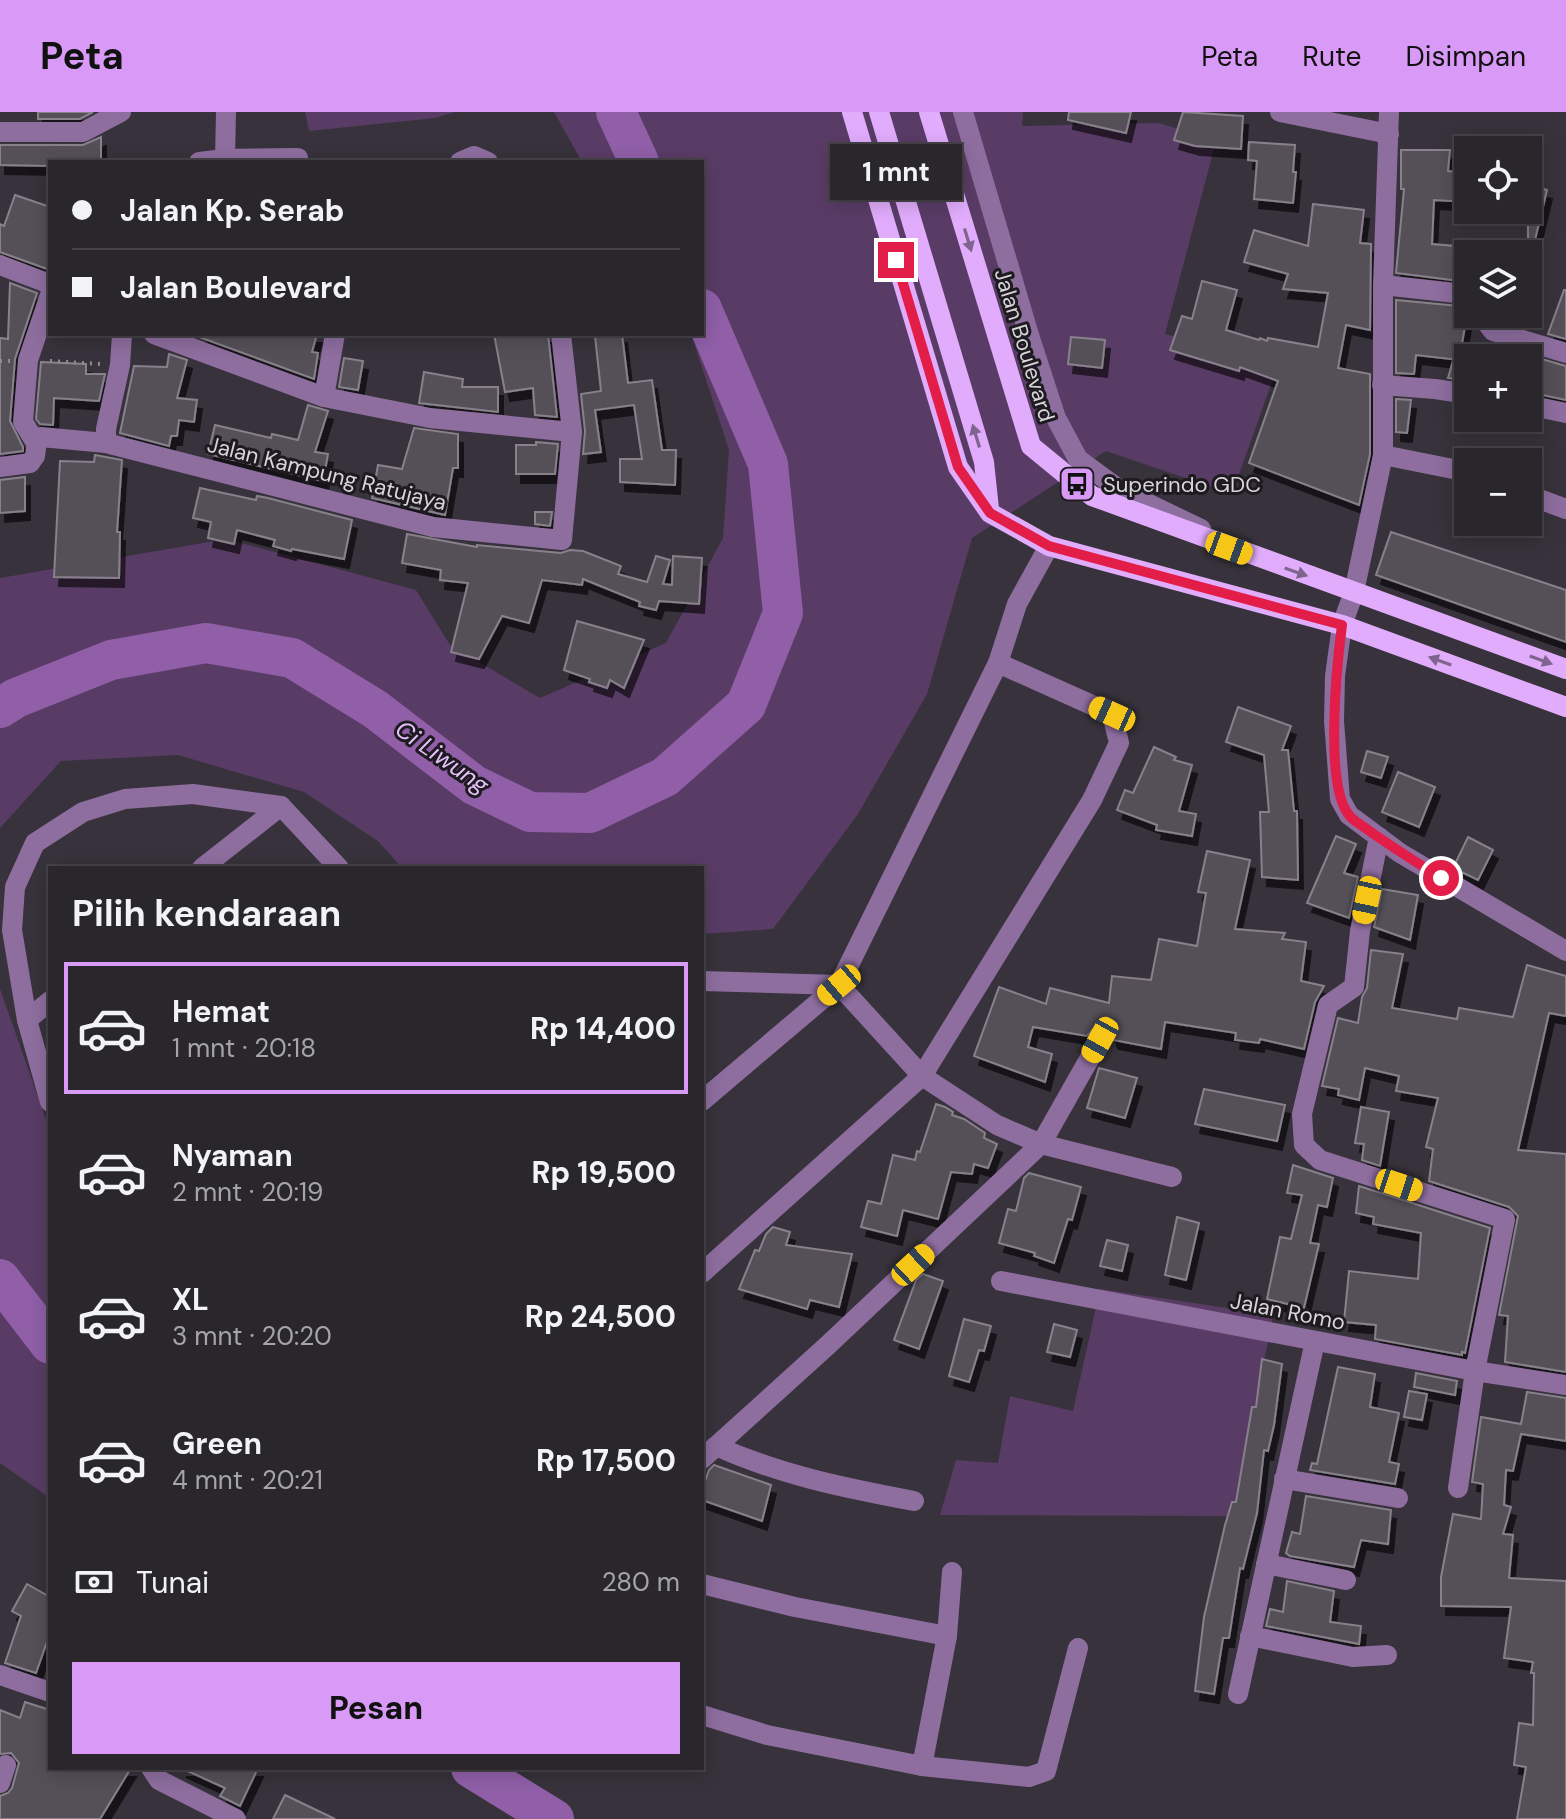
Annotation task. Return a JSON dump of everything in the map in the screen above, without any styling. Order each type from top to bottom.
[{"type":"main road","points":[[852,112],[958,467],[990,513],[1049,546],[1342,625],[1566,707]]},
{"type":"main road","points":[[879,112],[984,462],[990,513]]},
{"type":"main road","name":"Jalan Boulevard","points":[[929,112],[1031,446],[1092,496],[1566,669]]},
{"type":"street","points":[[0,132],[83,132],[121,112]]},
{"type":"street","points":[[225,159],[226,112]]},
{"type":"street","points":[[963,112],[1056,418],[1078,459],[1120,490],[1257,558]]},
{"type":"street","points":[[1280,112],[1389,134]]},
{"type":"street","points":[[1389,112],[1383,285],[1383,455],[1354,592],[1342,625],[1335,676],[1335,736],[1340,799],[1349,815],[1400,853],[1566,951]]},
{"type":"street","points":[[465,160],[474,156],[483,160]]},
{"type":"street","points":[[216,160],[298,158]]},
{"type":"street","points":[[0,265],[48,283]]},
{"type":"street","points":[[1383,285],[1454,293]]},
{"type":"street","points":[[36,443],[23,422],[28,360],[48,301]]},
{"type":"street","points":[[1491,328],[1566,353]]},
{"type":"street","points":[[0,467],[30,463],[41,437],[106,443],[106,429],[120,365],[122,336]]},
{"type":"street","points":[[159,336],[324,397],[430,418],[572,432],[566,336]]},
{"type":"street","points":[[324,397],[335,336]]},
{"type":"street","points":[[1382,385],[1454,392]]},
{"type":"street","points":[[1542,408],[1566,413]]},
{"type":"street","name":"Jalan Kampung Ratujaya","points":[[106,443],[433,527],[562,540],[572,432]]},
{"type":"street","points":[[1383,455],[1454,469]]},
{"type":"street","points":[[1542,500],[1566,509]]},
{"type":"street","points":[[704,1099],[839,985],[998,663],[1017,604],[1049,546]]},
{"type":"street","points":[[704,1271],[922,1076],[1092,800],[1119,743],[1112,714],[998,663]]},
{"type":"street","points":[[48,1097],[27,1020],[12,930],[15,887],[35,843],[83,812],[125,799],[193,794],[281,806],[337,866]]},
{"type":"street","points":[[205,866],[281,806]]},
{"type":"street","points":[[1379,837],[1360,931],[1354,987],[1328,1005],[1302,1114],[1304,1145],[1320,1160],[1505,1219],[1475,1371],[1458,1488]]},
{"type":"street","points":[[704,981],[839,985],[922,1076],[997,1125],[1041,1144],[1172,1177]]},
{"type":"street","points":[[27,1020],[48,1003]]},
{"type":"street","points":[[709,1452],[828,1345],[1041,1144],[1100,1040]]},
{"type":"street","name":"Jalan Romo","points":[[1001,1281],[1475,1371],[1566,1385]]},
{"type":"street","points":[[1238,1694],[1315,1341]]},
{"type":"street","points":[[709,1452],[823,1483],[914,1501]]},
{"type":"street","points":[[1284,1479],[1398,1498]]},
{"type":"street","points":[[1266,1564],[1346,1580]]},
{"type":"street","points":[[922,1766],[947,1636],[952,1572]]},
{"type":"street","points":[[704,1584],[795,1607],[947,1636]]},
{"type":"street","points":[[1250,1636],[1353,1657],[1387,1655]]},
{"type":"street","points":[[704,1716],[767,1735],[922,1766],[1029,1777],[1046,1771],[1078,1648]]},
{"type":"street","points":[[0,1675],[48,1691]]},
{"type":"street","points":[[152,1770],[159,1780],[236,1819]]},
{"type":"path","points":[[0,361],[120,365]]},
{"type":"shaded area","points":[[305,112],[455,112],[435,118],[309,131]]},
{"type":"shaded area","points":[[554,112],[1023,112],[1022,126],[1159,123],[1216,141],[1165,334],[1278,365],[1232,494],[1106,451],[972,538],[927,694],[858,814],[773,929],[704,934],[704,866],[400,866],[378,841],[304,792],[178,755],[61,761],[0,828],[0,578],[226,539],[416,590],[450,645],[540,698],[666,643],[723,538],[729,450],[692,336],[704,336],[704,160],[581,160]]},
{"type":"shaded area","points":[[0,989],[48,1125],[48,1497],[0,1463]]},
{"type":"shaded area","points":[[1100,1289],[1273,1315],[1234,1516],[940,1515],[956,1460],[998,1463],[1010,1396],[1073,1411]]},
{"type":"building","points":[[38,112],[93,112],[80,119],[38,119]]},
{"type":"building","points":[[1069,112],[1131,112],[1126,133],[1068,120]]},
{"type":"building","points":[[1183,112],[1243,116],[1241,149],[1195,146],[1174,140]]},
{"type":"building","points":[[101,137],[101,160],[48,160],[48,166],[0,165],[0,145],[83,145]]},
{"type":"building","points":[[1249,142],[1295,145],[1293,203],[1254,199],[1257,161],[1248,160]]},
{"type":"building","points":[[1401,150],[1450,150],[1448,171],[1454,172],[1454,201],[1434,200],[1432,244],[1454,246],[1454,280],[1396,273],[1404,189],[1401,189]]},
{"type":"building","points":[[1542,189],[1547,190],[1542,211]]},
{"type":"building","points":[[15,195],[48,206],[48,269],[0,252],[0,224],[4,226]]},
{"type":"building","points":[[1313,204],[1364,210],[1360,243],[1371,244],[1370,330],[1346,325],[1338,368],[1370,374],[1370,454],[1359,505],[1249,463],[1278,381],[1240,367],[1239,371],[1170,350],[1182,316],[1192,319],[1202,281],[1237,290],[1226,330],[1259,340],[1267,341],[1268,338],[1318,347],[1328,293],[1283,289],[1288,274],[1244,262],[1254,230],[1308,246]]},
{"type":"building","points":[[1528,224],[1539,224],[1535,240],[1528,239]]},
{"type":"building","points":[[10,283],[37,293],[15,359],[10,421],[23,451],[0,454],[0,338],[8,339]]},
{"type":"building","points":[[1566,290],[1566,339],[1548,334]]},
{"type":"building","points":[[1396,300],[1454,306],[1454,328],[1465,328],[1462,344],[1454,344],[1454,359],[1416,355],[1414,374],[1396,373]]},
{"type":"building","points":[[196,336],[316,336],[312,352],[318,353],[314,379]]},
{"type":"building","points":[[494,336],[548,336],[557,417],[535,415],[533,388],[505,392]]},
{"type":"building","points":[[595,336],[622,336],[628,383],[652,380],[662,450],[676,450],[675,485],[620,482],[620,459],[642,459],[634,405],[595,410],[601,452],[583,454],[585,431],[581,394],[601,391]]},
{"type":"building","points":[[1071,337],[1105,340],[1102,368],[1068,364]]},
{"type":"building","points":[[169,354],[187,360],[177,398],[197,400],[194,422],[179,420],[177,436],[171,436],[169,446],[120,433],[134,366],[167,367]]},
{"type":"building","points":[[344,358],[363,361],[358,390],[339,387]]},
{"type":"building","points":[[1542,359],[1566,366],[1566,400],[1542,395]]},
{"type":"building","points":[[1453,361],[1454,361],[1454,379],[1448,378]]},
{"type":"building","points":[[41,362],[86,364],[86,374],[105,374],[99,401],[54,398],[53,425],[40,424],[36,419]]},
{"type":"building","points":[[424,372],[463,379],[462,387],[498,387],[498,412],[419,403]]},
{"type":"building","points":[[1396,399],[1411,400],[1407,433],[1396,432]]},
{"type":"building","points":[[308,405],[328,411],[315,452],[328,454],[323,481],[208,454],[215,425],[271,438],[272,434],[298,440]]},
{"type":"building","points":[[414,428],[458,434],[458,468],[453,468],[445,515],[372,498],[378,465],[402,469]]},
{"type":"building","points":[[536,442],[558,444],[555,474],[516,474],[516,445],[536,445]]},
{"type":"building","points":[[95,455],[122,460],[117,532],[120,532],[119,578],[54,577],[60,461],[94,462]]},
{"type":"building","points":[[25,477],[25,511],[0,513],[0,480]]},
{"type":"building","points":[[200,488],[256,500],[257,496],[268,498],[352,520],[344,559],[291,551],[273,546],[275,540],[237,530],[234,544],[208,538],[211,522],[193,518]]},
{"type":"building","points":[[535,512],[552,512],[550,526],[535,524]]},
{"type":"building","points":[[1391,532],[1566,590],[1566,642],[1376,575]]},
{"type":"building","points":[[407,534],[477,547],[561,553],[583,551],[621,566],[618,574],[647,582],[656,556],[670,560],[663,584],[672,585],[673,556],[702,558],[699,604],[659,601],[656,610],[639,606],[640,602],[583,579],[582,585],[542,580],[529,623],[502,616],[479,659],[451,652],[468,583],[440,580],[441,570],[402,563]]},
{"type":"building","points":[[577,621],[644,640],[624,688],[610,680],[607,688],[564,670]]},
{"type":"building","points":[[1238,707],[1291,726],[1282,750],[1288,750],[1294,811],[1297,811],[1298,880],[1262,877],[1260,812],[1269,812],[1264,755],[1226,742]]},
{"type":"building","points":[[1154,747],[1176,757],[1174,760],[1192,765],[1179,811],[1196,814],[1192,836],[1156,830],[1157,825],[1117,810],[1125,790],[1133,793]]},
{"type":"building","points":[[1367,751],[1388,757],[1381,778],[1361,772]]},
{"type":"building","points":[[1398,772],[1435,787],[1419,827],[1382,812]]},
{"type":"building","points":[[1336,836],[1356,844],[1344,873],[1358,877],[1349,918],[1307,903]]},
{"type":"building","points":[[1468,837],[1493,850],[1478,880],[1453,868]]},
{"type":"building","points":[[1207,851],[1250,860],[1235,929],[1285,933],[1282,939],[1306,942],[1301,981],[1324,986],[1315,1002],[1304,1049],[1260,1039],[1259,1043],[1235,1040],[1236,1033],[1165,1022],[1161,1049],[1113,1040],[1111,1033],[1101,1027],[1093,1029],[1087,1036],[1033,1027],[1028,1047],[1052,1054],[1045,1082],[974,1056],[999,987],[1046,1004],[1050,988],[1109,1003],[1112,976],[1151,980],[1159,939],[1197,946],[1206,893],[1198,892]]},
{"type":"building","points":[[1382,889],[1418,895],[1410,940],[1374,927]]},
{"type":"building","points":[[1371,950],[1403,954],[1392,1008],[1457,1019],[1459,1008],[1513,1017],[1527,965],[1566,976],[1566,1016],[1549,1013],[1518,1150],[1566,1154],[1566,1372],[1505,1362],[1508,1316],[1499,1315],[1518,1216],[1509,1207],[1429,1181],[1433,1149],[1426,1147],[1438,1098],[1396,1091],[1399,1076],[1365,1068],[1359,1100],[1338,1095],[1339,1089],[1322,1086],[1338,1018],[1358,1023],[1362,997],[1367,988]]},
{"type":"building","points":[[1099,1068],[1137,1078],[1125,1118],[1087,1108]]},
{"type":"building","points":[[1204,1089],[1285,1105],[1277,1141],[1195,1124]]},
{"type":"building","points":[[936,1104],[964,1119],[985,1133],[984,1138],[997,1144],[988,1168],[974,1164],[972,1174],[951,1172],[938,1219],[903,1210],[897,1236],[861,1227],[868,1201],[881,1204],[893,1155],[915,1160],[917,1151],[920,1152]]},
{"type":"building","points":[[1361,1107],[1389,1112],[1380,1166],[1362,1160],[1364,1144],[1355,1143]]},
{"type":"building","points":[[1293,1165],[1333,1178],[1327,1207],[1318,1205],[1310,1243],[1319,1244],[1304,1308],[1267,1299],[1280,1237],[1291,1239],[1302,1195],[1287,1193]]},
{"type":"building","points":[[1029,1173],[1081,1187],[1072,1220],[1068,1219],[1054,1263],[1034,1256],[1035,1253],[999,1243],[1008,1209],[1016,1211],[1024,1178]]},
{"type":"building","points":[[1359,1186],[1490,1228],[1465,1353],[1462,1352],[1462,1355],[1375,1339],[1376,1325],[1344,1322],[1349,1271],[1418,1279],[1421,1233],[1373,1224],[1374,1217],[1356,1213]]},
{"type":"building","points":[[1177,1217],[1199,1223],[1186,1280],[1165,1275]]},
{"type":"building","points":[[773,1227],[790,1232],[786,1245],[852,1254],[839,1307],[810,1300],[807,1309],[739,1289],[755,1250],[759,1251],[766,1234]]},
{"type":"building","points":[[1107,1240],[1128,1245],[1122,1271],[1100,1266]]},
{"type":"building","points":[[923,1274],[943,1281],[919,1349],[894,1340],[916,1280]]},
{"type":"building","points":[[964,1319],[991,1326],[984,1351],[979,1350],[969,1382],[949,1376]]},
{"type":"building","points":[[1054,1324],[1077,1330],[1070,1357],[1047,1352]]},
{"type":"building","points":[[1262,1359],[1282,1364],[1274,1425],[1268,1451],[1264,1450],[1257,1513],[1243,1569],[1240,1568],[1229,1638],[1223,1638],[1214,1694],[1195,1691],[1204,1617],[1225,1525],[1232,1502],[1236,1502],[1252,1407],[1256,1407]]},
{"type":"building","points":[[1338,1367],[1375,1374],[1370,1407],[1399,1413],[1389,1462],[1399,1464],[1395,1484],[1310,1470],[1312,1463],[1317,1464]]},
{"type":"building","points":[[1416,1373],[1457,1381],[1455,1395],[1414,1387]]},
{"type":"building","points":[[1409,1391],[1427,1394],[1422,1420],[1404,1417]]},
{"type":"building","points":[[1527,1392],[1566,1398],[1566,1441],[1521,1434],[1513,1471],[1506,1470],[1504,1505],[1511,1507],[1503,1534],[1513,1535],[1509,1578],[1566,1581],[1566,1819],[1517,1819],[1526,1767],[1514,1765],[1519,1723],[1533,1725],[1534,1673],[1531,1673],[1533,1662],[1504,1658],[1511,1607],[1441,1606],[1441,1577],[1453,1514],[1481,1519],[1483,1484],[1472,1482],[1481,1417],[1521,1424]]},
{"type":"building","points":[[714,1465],[771,1485],[762,1521],[704,1501],[704,1484]]},
{"type":"building","points":[[1306,1496],[1391,1510],[1388,1544],[1361,1540],[1354,1567],[1290,1556],[1286,1553],[1292,1532],[1300,1534]]},
{"type":"building","points":[[1287,1581],[1334,1591],[1330,1622],[1361,1626],[1359,1644],[1266,1626],[1270,1609],[1283,1612]]},
{"type":"building","points":[[27,1584],[48,1596],[48,1639],[36,1673],[5,1663],[21,1616],[12,1611]]},
{"type":"building","points":[[25,1702],[48,1709],[48,1770],[130,1770],[100,1819],[0,1819],[0,1796],[12,1788],[19,1763],[11,1753],[0,1754],[0,1710],[20,1718]]},
{"type":"building","points":[[185,1770],[257,1770],[240,1806],[220,1796],[225,1788]]},
{"type":"building","points":[[285,1795],[335,1819],[273,1819]]},
{"type":"waterway","name":"Ci Liwung","points":[[616,112],[638,160]]},
{"type":"waterway","name":"Ci Liwung","points":[[0,708],[16,698],[111,660],[206,643],[292,658],[375,709],[474,785],[530,812],[590,813],[665,777],[746,705],[783,613],[768,464],[704,314]]},
{"type":"waterway","name":"Ci Liwung","points":[[0,1279],[48,1341]]},
{"type":"waterway","name":"Ci Liwung","points":[[474,1770],[554,1819]]},
{"type":"place","name":"Superindo GDC","points":[[1077,484]]},
{"type":"route","points":[[896,260],[958,467],[990,513],[1049,546],[1342,625],[1335,676],[1334,721],[1340,799],[1349,815],[1400,853],[1441,878]]}]
